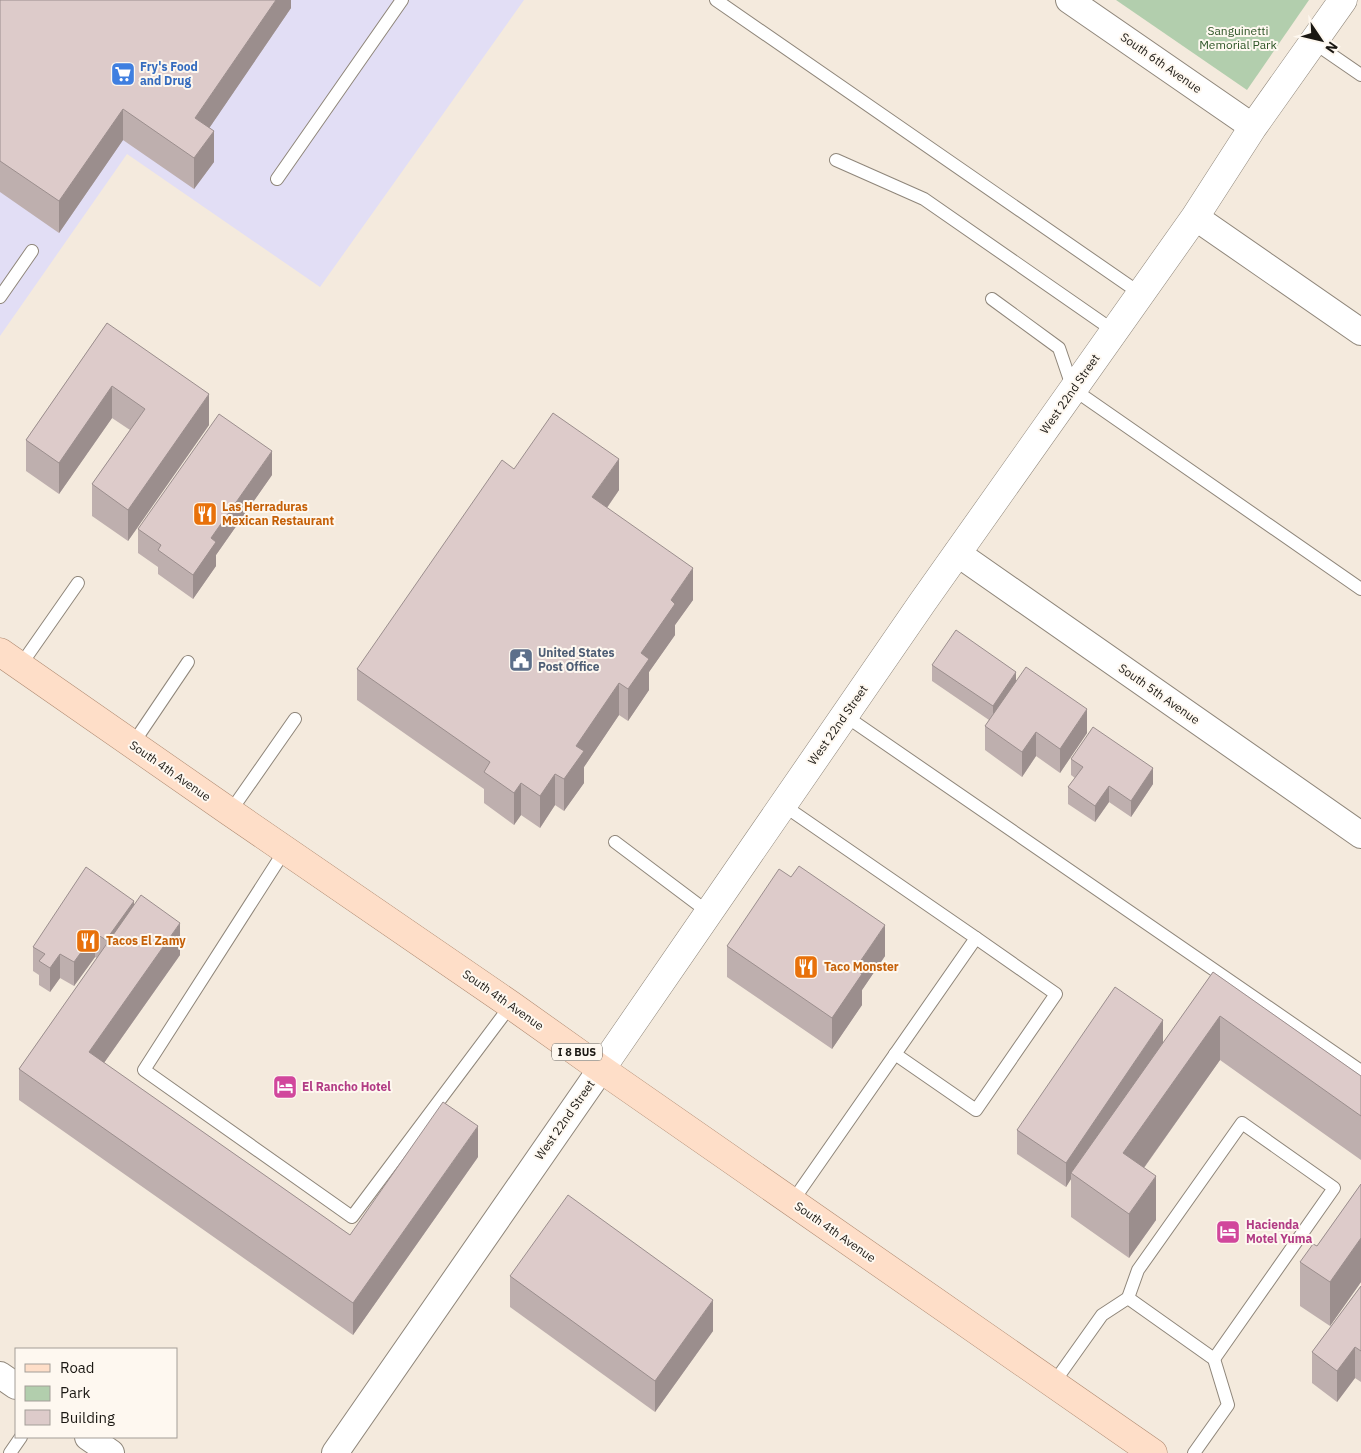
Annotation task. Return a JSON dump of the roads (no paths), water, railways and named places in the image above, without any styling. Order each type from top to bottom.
[{"type":"main road","name":"South 4th Avenue","points":[[10,659],[511,1005],[600,1069],[1153,1453]]},
{"type":"street","name":"South 6th Avenue","points":[[1070,0],[1252,127]]},
{"type":"street","name":"West 22nd Street","points":[[335,1453],[957,553],[1195,216],[1252,127],[1343,0]]},
{"type":"street","points":[[1195,216],[1361,332]]},
{"type":"street","name":"South 5th Avenue","points":[[957,553],[1361,835]]},
{"type":"street","points":[[0,1375],[15,1385]]},
{"type":"street","points":[[89,1438],[111,1453]]},
{"type":"lane","points":[[277,179],[402,0]]},
{"type":"lane","points":[[716,0],[1140,294]]},
{"type":"lane","points":[[1313,42],[1361,76]]},
{"type":"lane","points":[[836,160],[924,199],[1114,331]]},
{"type":"lane","points":[[0,297],[32,251]]},
{"type":"lane","points":[[992,300],[1059,348],[1073,389],[1361,589]]},
{"type":"lane","points":[[10,659],[78,583]]},
{"type":"lane","points":[[132,745],[188,662]]},
{"type":"lane","points":[[844,716],[1361,1071]]},
{"type":"lane","points":[[230,812],[295,719]]},
{"type":"lane","points":[[783,805],[1056,994],[976,1110],[895,1054]]},
{"type":"lane","points":[[615,842],[708,912]]},
{"type":"lane","points":[[285,850],[144,1070],[352,1217],[511,1005]]},
{"type":"lane","points":[[792,1202],[976,938]]},
{"type":"lane","points":[[1053,1384],[1102,1315],[1128,1298],[1138,1270],[1242,1123],[1334,1188],[1214,1359]]},
{"type":"lane","points":[[1128,1298],[1214,1359],[1228,1406],[1194,1453]]},
{"type":"lane","points":[[10,1453],[20,1438]]},
{"type":"place","name":"Fry's Food and Drug","points":[[123,74]]},
{"type":"place","name":"Las Herraduras Mexican Restaurant","points":[[205,514]]},
{"type":"place","name":"United States Post Office","points":[[521,660]]},
{"type":"place","name":"Tacos El Zamy","points":[[88,941]]},
{"type":"place","name":"Taco Monster","points":[[806,967]]},
{"type":"place","name":"El Rancho Hotel","points":[[285,1087]]},
{"type":"place","name":"Hacienda Motel Yuma","points":[[1228,1232]]},
{"type":"park label","name":"Sanguinetti Memorial Park","points":[[1238,38]]}]
